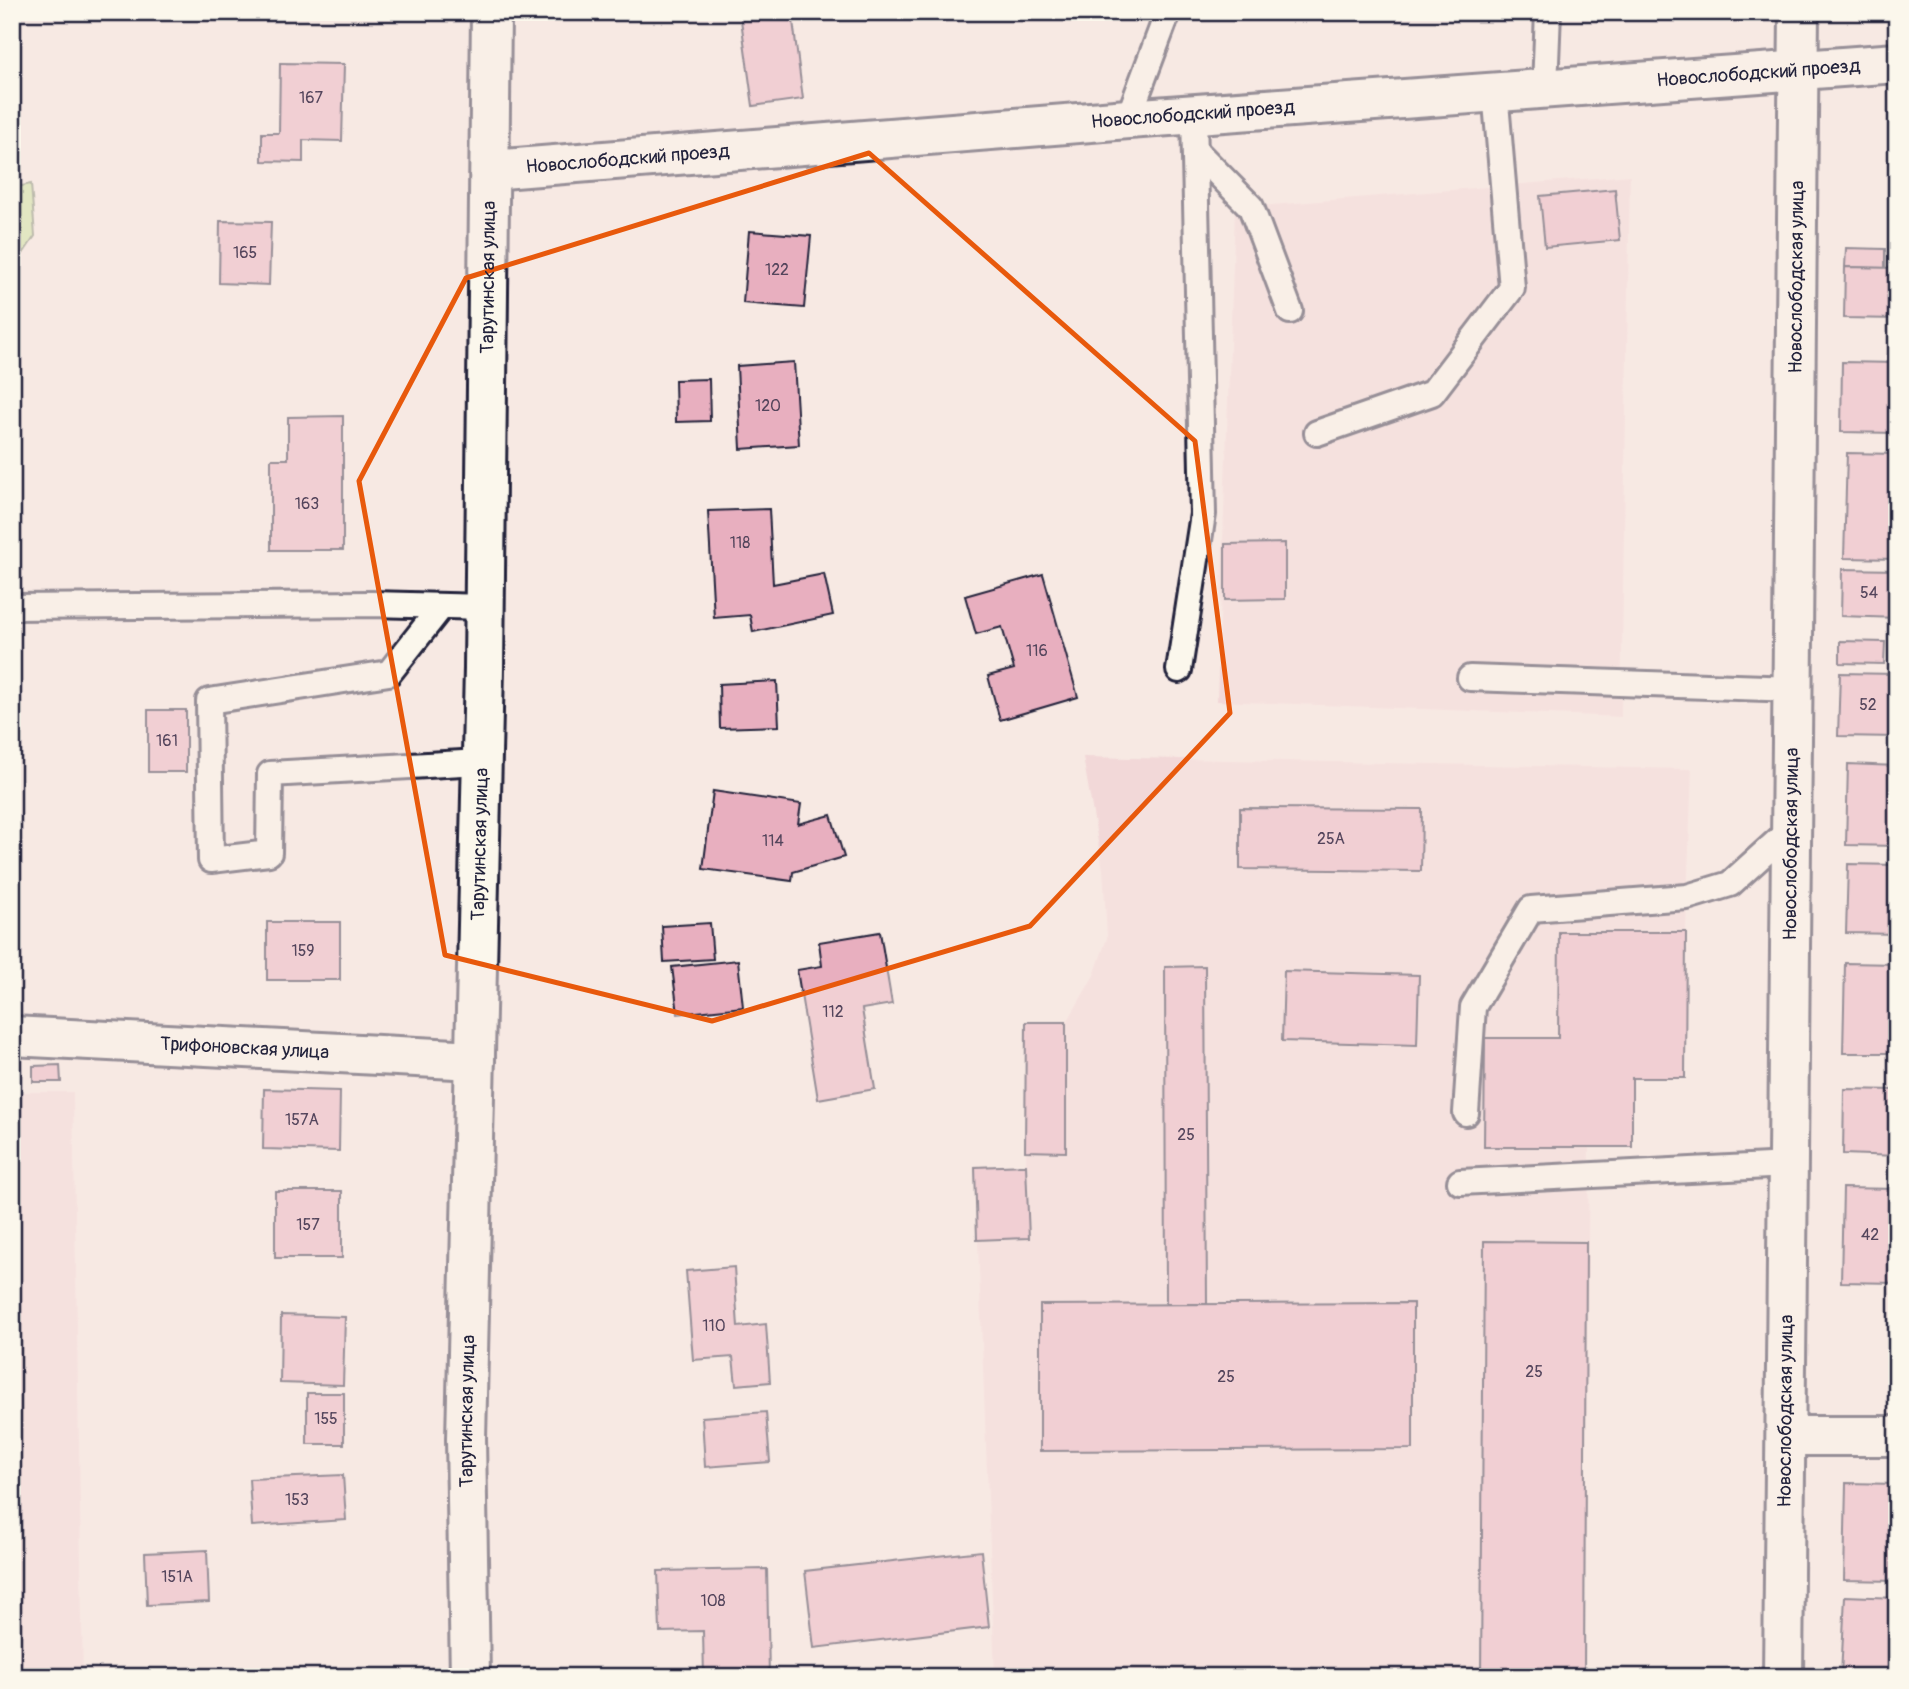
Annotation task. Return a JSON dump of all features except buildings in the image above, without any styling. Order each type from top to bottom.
[{"type":"street","name":"Тарутинская улица","points":[[470,1677],[466,1439],[485,607],[491,12]]},
{"type":"street","name":"Новослободская улица","points":[[1783,1677],[1799,12]]},
{"type":"street","name":"Новослободский проезд","points":[[490,170],[1128,119],[1194,132],[1495,91],[1897,63]]},
{"type":"street","name":"Трифоновская улица","points":[[12,1037],[475,1060]]},
{"type":"street","points":[[1786,1436],[1897,1436]]},
{"type":"lane","points":[[1128,119],[1168,12]]},
{"type":"lane","points":[[1545,87],[1548,12]]},
{"type":"lane","points":[[1317,433],[1432,393],[1512,288],[1495,91]]},
{"type":"lane","points":[[1194,132],[1251,207],[1290,310]]},
{"type":"lane","points":[[1179,670],[1203,514],[1194,132]]},
{"type":"lane","points":[[12,607],[372,604],[485,607]]},
{"type":"lane","points":[[441,607],[389,673],[209,701],[211,860],[269,853],[270,774],[480,762]]},
{"type":"lane","points":[[1470,678],[1794,689]]},
{"type":"lane","points":[[1466,1113],[1473,1007],[1531,909],[1687,897],[1730,884],[1792,828]]},
{"type":"lane","points":[[1460,1182],[1788,1165]]},
{"type":"highlighted area","points":[[869,153],[1195,441],[1230,713],[1030,926],[712,1021],[445,955],[359,481],[466,278]]},
{"type":"shaded area","points":[[1630,175],[1621,717],[1217,701],[1235,208]]},
{"type":"shaded area","points":[[1083,757],[1692,769],[1686,932],[1685,1078],[1632,1078],[1632,1147],[1589,1147],[1584,1677],[995,1677],[975,1167],[1026,1165],[1026,1022],[1067,1022],[1094,975],[1107,938],[1103,870]]},
{"type":"shaded area","points":[[12,1092],[73,1092],[83,1677],[12,1677]]},
{"type":"green space","points":[[31,184],[35,236],[12,270],[12,188]]}]
